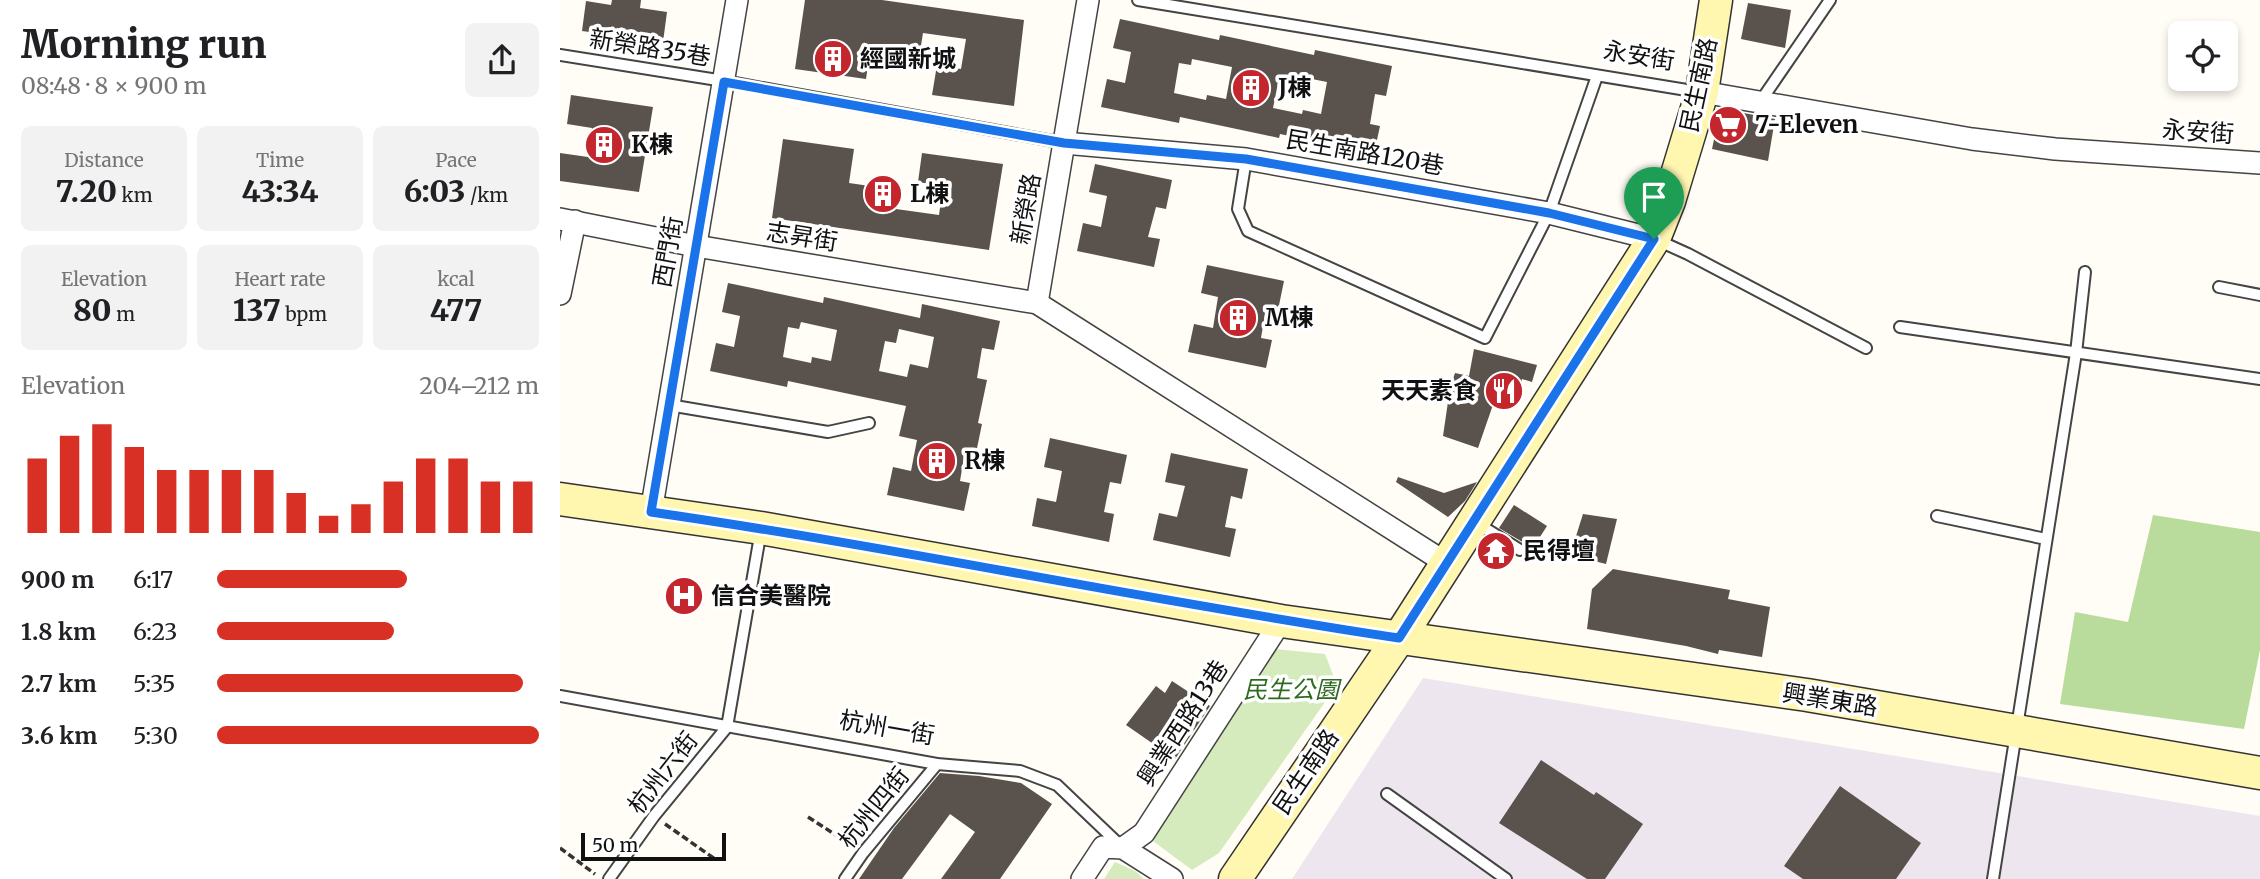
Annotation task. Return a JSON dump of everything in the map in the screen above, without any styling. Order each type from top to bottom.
[{"type":"street","name":"西門街","points":[[651,512],[737,0]]},
{"type":"street","name":"新榮路","points":[[1037,303],[1088,0]]},
{"type":"street","name":"民生南路","points":[[1234,879],[1399,638],[1654,239],[1669,201],[1702,92],[1716,0]]},
{"type":"street","name":"永安街","points":[[1702,92],[1972,139],[2055,149],[2260,163]]},
{"type":"street","name":"民生南路120巷","points":[[1064,143],[1246,159],[1549,213],[1654,239]]},
{"type":"street","name":"志昇街","points":[[568,220],[695,246],[1037,303]]},
{"type":"street","points":[[560,294],[568,220]]},
{"type":"street","points":[[1037,303],[1446,563]]},
{"type":"street","name":"興業東路","points":[[560,499],[761,528],[1281,621],[1807,695],[2260,773]]},
{"type":"street","name":"興業西路13巷","points":[[1082,879],[1103,847],[1123,848],[1144,833],[1281,621]]},
{"type":"street","name":"杭州一街","points":[[1123,848],[1172,879]]},
{"type":"lane","name":"永安街","points":[[1138,0],[1702,92]]},
{"type":"lane","points":[[1760,102],[1830,0]]},
{"type":"lane","name":"新榮路35巷","points":[[560,55],[1064,143]]},
{"type":"lane","points":[[1246,159],[1238,209],[1248,231],[1485,338],[1549,213],[1597,76]]},
{"type":"lane","points":[[1654,239],[1688,254],[1867,348]]},
{"type":"lane","points":[[1993,879],[2076,353],[2085,272]]},
{"type":"lane","points":[[2219,287],[2260,295]]},
{"type":"lane","points":[[1900,327],[2260,379]]},
{"type":"lane","points":[[669,405],[828,432],[869,423]]},
{"type":"lane","points":[[1937,516],[2046,539]]},
{"type":"lane","points":[[1473,521],[1520,550]]},
{"type":"lane","points":[[726,727],[761,528]]},
{"type":"lane","name":"杭州一街","points":[[560,696],[937,764],[1020,771],[1057,785],[1123,848]]},
{"type":"lane","name":"杭州六街","points":[[609,879],[654,816],[726,727]]},
{"type":"lane","name":"杭州四街","points":[[845,879],[863,853],[937,764]]},
{"type":"lane","points":[[1387,794],[1507,879]]},
{"type":"path","points":[[654,816],[715,859]]},
{"type":"path","points":[[808,817],[863,853]]},
{"type":"path","points":[[560,848],[603,879]]},
{"type":"shaded area","points":[[1423,678],[2260,816],[2260,879],[1292,879]]},
{"type":"green space","points":[[2153,515],[2260,532],[2260,650],[2244,729],[2060,704],[2075,612],[2128,622]]},
{"type":"green space","name":"民生公園","points":[[1275,649],[1325,654],[1337,685],[1219,853],[1192,870],[1153,841]]},
{"type":"green space","points":[[1115,862],[1135,871],[1144,879],[1104,879]]},
{"type":"building","points":[[612,0],[641,0],[640,8],[667,12],[663,42],[582,31],[586,1],[611,5]]},
{"type":"building","name":"經國新城","points":[[805,0],[882,0],[1024,20],[1014,106],[932,95],[937,65],[961,69],[966,39],[923,33],[920,52],[871,45],[866,79],[795,69]]},
{"type":"building","points":[[1748,3],[1791,10],[1785,48],[1741,39]]},
{"type":"building","points":[[1120,19],[1219,40],[1220,35],[1314,55],[1315,50],[1392,66],[1386,96],[1375,94],[1370,124],[1380,126],[1374,154],[1280,134],[1279,138],[1180,117],[1179,123],[1101,107],[1107,79],[1125,83],[1131,52],[1113,48]],"holes":[[[1192,59],[1232,67],[1226,99],[1207,95],[1206,100],[1174,93],[1179,63],[1191,65]],[[1292,75],[1327,82],[1321,114],[1303,110],[1302,114],[1273,108],[1279,78],[1291,81]]]},
{"type":"building","name":"K棟","points":[[571,95],[653,107],[639,192],[560,181],[560,153],[588,157],[592,128],[567,124]]},
{"type":"building","points":[[1728,110],[1775,119],[1768,161],[1712,149],[1719,116]]},
{"type":"building","name":"L棟","points":[[783,139],[854,149],[849,183],[898,190],[896,209],[939,215],[943,186],[918,182],[922,153],[1003,164],[989,250],[772,218]]},
{"type":"building","points":[[1095,164],[1172,180],[1166,209],[1156,207],[1148,237],[1160,239],[1154,267],[1077,251],[1083,223],[1101,227],[1107,196],[1089,192]]},
{"type":"building","name":"M棟","points":[[1207,265],[1284,281],[1278,310],[1266,308],[1261,338],[1272,340],[1266,368],[1188,352],[1194,324],[1213,328],[1218,297],[1201,293]]},
{"type":"building","points":[[728,283],[823,303],[824,297],[920,318],[922,304],[1000,321],[994,350],[982,348],[977,378],[987,380],[978,423],[982,424],[976,453],[965,451],[960,481],[970,483],[964,511],[887,495],[893,467],[911,471],[917,440],[899,436],[906,406],[788,381],[787,387],[710,371],[716,343],[734,347],[740,316],[722,312]],"holes":[[[801,322],[837,330],[831,361],[812,357],[811,363],[783,357],[788,327],[799,329]],[[899,329],[934,337],[928,368],[910,364],[907,377],[879,371],[885,341],[896,343]]]},
{"type":"building","points":[[1474,349],[1537,365],[1532,382],[1522,379],[1516,404],[1495,399],[1478,448],[1443,436],[1450,388],[1455,373],[1469,376]]},
{"type":"building","points":[[1050,438],[1127,455],[1121,484],[1110,482],[1104,512],[1114,514],[1109,542],[1032,526],[1037,498],[1056,502],[1062,471],[1044,467]]},
{"type":"building","points":[[1171,453],[1248,469],[1242,499],[1231,496],[1225,527],[1236,529],[1230,557],[1153,540],[1159,513],[1177,517],[1185,486],[1165,482]]},
{"type":"building","points":[[1398,477],[1444,493],[1477,482],[1465,501],[1448,517],[1396,482]]},
{"type":"building","points":[[1514,505],[1547,526],[1531,551],[1524,543],[1499,528]]},
{"type":"building","points":[[1583,514],[1617,519],[1606,564],[1570,555]]},
{"type":"building","points":[[1613,569],[1730,590],[1728,599],[1770,607],[1762,657],[1719,650],[1718,654],[1587,629],[1592,589]]},
{"type":"building","points":[[1172,681],[1210,706],[1175,759],[1126,725],[1156,686],[1165,693]]},
{"type":"building","points":[[1541,760],[1594,795],[1596,792],[1643,824],[1605,879],[1587,879],[1499,823]]},
{"type":"building","points":[[940,773],[1021,783],[1052,804],[1000,879],[941,879],[975,832],[950,814],[902,879],[859,879],[894,828]]},
{"type":"building","points":[[1840,786],[1921,843],[1896,879],[1803,879],[1784,866]]},
{"type":"place","name":"經國新城","points":[[833,59]]},
{"type":"place","name":"J棟","points":[[1251,88]]},
{"type":"place","name":"7-Eleven","points":[[1728,125]]},
{"type":"place","name":"K棟","points":[[604,145]]},
{"type":"place","name":"L棟","points":[[883,194]]},
{"type":"place","name":"M棟","points":[[1238,318]]},
{"type":"place","name":"天天素食","points":[[1504,391]]},
{"type":"place","name":"R棟","points":[[937,461]]},
{"type":"place","name":"民得壇","points":[[1496,551]]},
{"type":"place","name":"信合美醫院","points":[[684,596]]},
{"type":"route","points":[[724,82],[1064,143],[1246,159],[1549,213],[1654,239],[1399,638],[1281,621],[761,528],[651,512],[724,82]]}]
